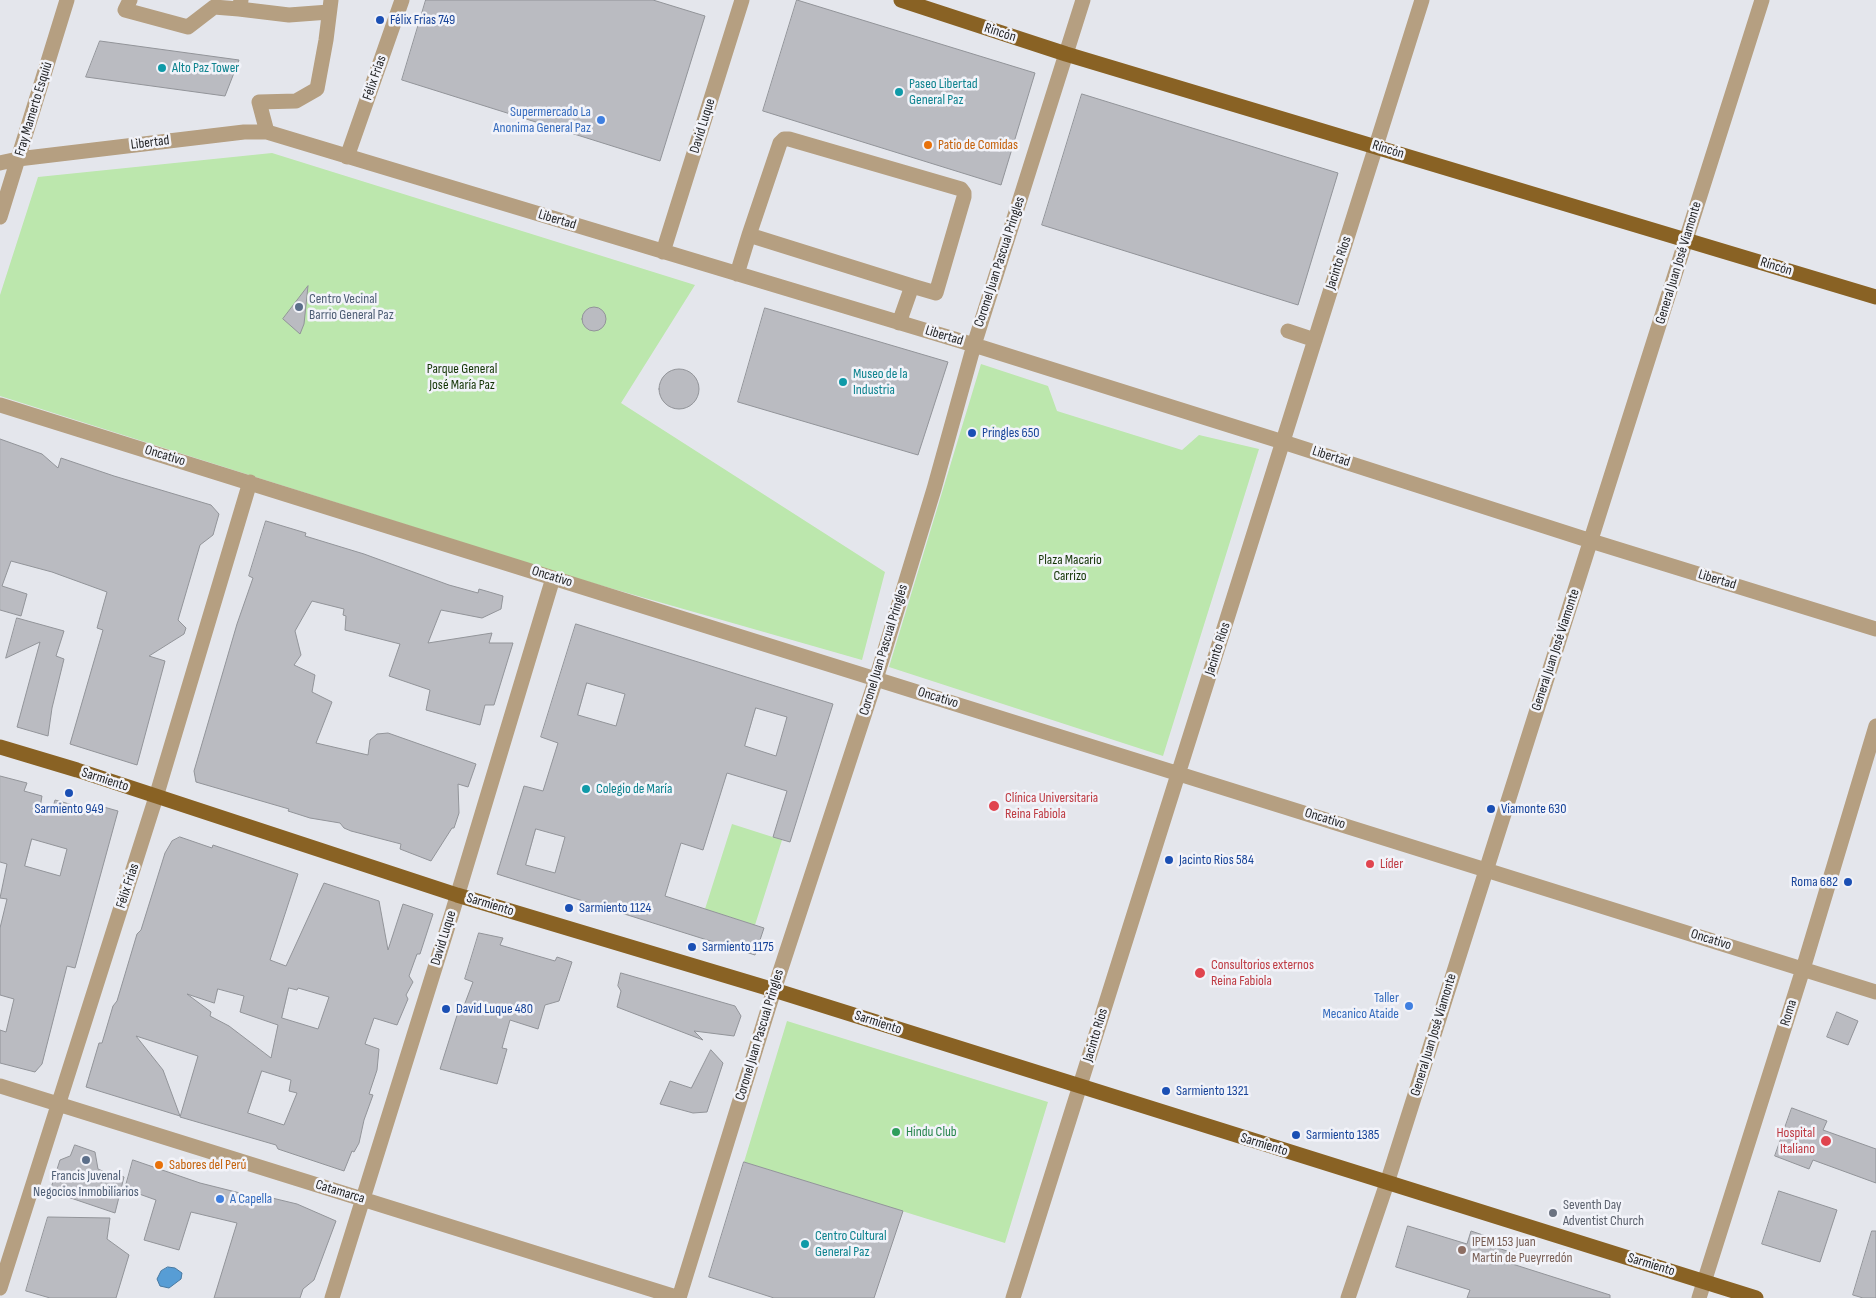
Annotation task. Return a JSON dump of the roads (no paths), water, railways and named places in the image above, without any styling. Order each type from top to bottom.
[{"type":"main road","name":"Rincón","points":[[901,0],[1066,54],[1876,297]]},
{"type":"main road","name":"Sarmiento","points":[[0,747],[457,895],[774,990],[1387,1184],[1756,1298]]},
{"type":"street","name":"Fray Mamerto Esquiú","points":[[0,217],[67,0]]},
{"type":"street","points":[[130,0],[125,10],[188,27],[214,7],[240,4],[289,15],[317,12],[330,6]]},
{"type":"street","name":"Félix Frías","points":[[347,157],[402,0]]},
{"type":"street","name":"David Luque","points":[[663,252],[742,0]]},
{"type":"street","name":"Coronel Juan Pascual Pringles","points":[[679,1298],[774,990],[876,679],[934,489],[974,345],[1083,0]]},
{"type":"street","name":"Jacinto Ríos","points":[[1013,1298],[1422,0]]},
{"type":"street","name":"General Juan José Viamonte","points":[[1348,1298],[1387,1184],[1762,0]]},
{"type":"street","points":[[266,132],[259,102],[296,101],[317,89],[330,6]]},
{"type":"street","name":"Libertad","points":[[0,163],[18,159],[244,132],[266,132],[974,345],[1591,541],[1876,629]]},
{"type":"street","points":[[737,274],[749,235],[780,143],[784,140],[798,141],[961,189],[964,193],[936,293],[749,235]]},
{"type":"street","points":[[899,323],[912,286]]},
{"type":"street","points":[[1288,331],[1315,340]]},
{"type":"street","name":"Oncativo","points":[[0,406],[250,482],[1876,992]]},
{"type":"street","name":"Félix Frías","points":[[0,1288],[156,797],[250,482]]},
{"type":"street","name":"David Luque","points":[[332,1298],[553,578]]},
{"type":"street","name":"Roma","points":[[1699,1298],[1876,726]]},
{"type":"street","name":"Catamarca","points":[[0,1086],[679,1298]]},
{"type":"water","points":[[168,1267],[175,1268],[182,1273],[181,1279],[169,1288],[160,1286],[157,1279],[161,1271]]},
{"type":"place","name":"Félix Frias 749","points":[[380,20]]},
{"type":"place","name":"Alto Paz Tower","points":[[162,68]]},
{"type":"place","name":"Paseo Libertad General Paz","points":[[899,92]]},
{"type":"place","name":"Supermercado La Anonima General Paz","points":[[601,120]]},
{"type":"place","name":"Patio de Comidas","points":[[928,145]]},
{"type":"place","name":"Centro Vecinal Barrio General Paz","points":[[299,307]]},
{"type":"place","name":"Museo de la Industria","points":[[843,382]]},
{"type":"place","name":"Pringles 650","points":[[972,433]]},
{"type":"place","name":"Colegio de María","points":[[586,789]]},
{"type":"place","name":"Sarmiento 949","points":[[69,793]]},
{"type":"place","name":"Clínica Universitaria Reina Fabiola","points":[[994,806]]},
{"type":"place","name":"Viamonte 630","points":[[1491,809]]},
{"type":"place","name":"Jacinto Rios 584","points":[[1169,860]]},
{"type":"place","name":"Líder","points":[[1370,864]]},
{"type":"place","name":"Roma 682","points":[[1848,882]]},
{"type":"place","name":"Sarmiento 1124","points":[[569,908]]},
{"type":"place","name":"Sarmiento 1175","points":[[692,947]]},
{"type":"place","name":"Consultorios externos Reina Fabiola","points":[[1200,973]]},
{"type":"place","name":"Taller Mecanico Ataide","points":[[1409,1006]]},
{"type":"place","name":"David Luque 480","points":[[446,1009]]},
{"type":"place","name":"Sarmiento 1321","points":[[1166,1091]]},
{"type":"place","name":"Hindu Club","points":[[896,1132]]},
{"type":"place","name":"Sarmiento 1385","points":[[1296,1135]]},
{"type":"place","name":"Hospital Italiano","points":[[1826,1141]]},
{"type":"place","name":"Francis Juvenal Negocios Inmobiliarios","points":[[86,1160]]},
{"type":"place","name":"Sabores del Perú","points":[[159,1165]]},
{"type":"place","name":"A Capella","points":[[220,1199]]},
{"type":"place","name":"Seventh Day Adventist Church","points":[[1553,1213]]},
{"type":"place","name":"Centro Cultural General Paz","points":[[805,1244]]},
{"type":"place","name":"IPEM 153 Juan Martín de Pueyrredón","points":[[1462,1250]]},
{"type":"park label","name":"Parque General José María Paz","points":[[462,378]]},
{"type":"park label","name":"Plaza Macario Carrizo","points":[[1070,568]]}]
